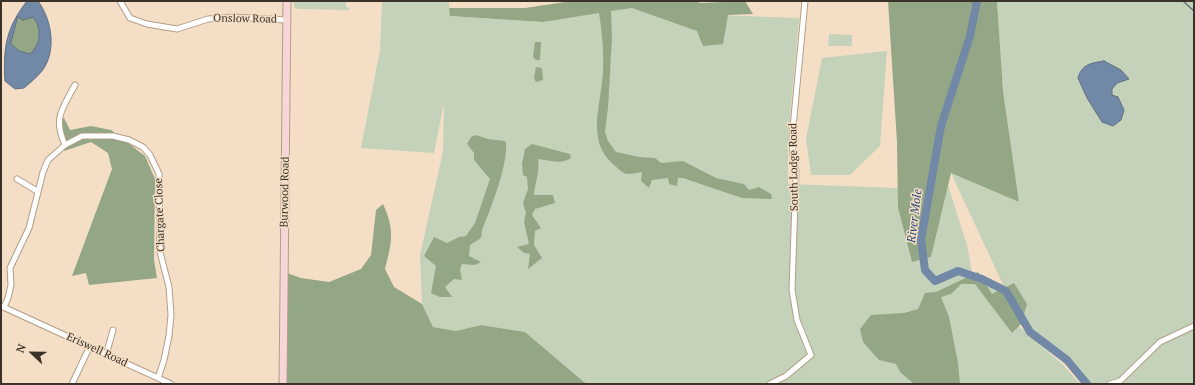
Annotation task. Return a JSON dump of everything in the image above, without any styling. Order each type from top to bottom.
[{"type":"street","name":"Onslow Road","points":[[120,1],[130,18],[147,24],[177,29],[208,19],[234,17],[286,20]]},
{"type":"street","name":"Burwood Road","points":[[283,384],[287,1]]},
{"type":"street","name":"South Lodge Road","points":[[770,384],[786,376],[811,355],[797,320],[792,290],[796,171],[792,138],[805,1]]},
{"type":"street","points":[[65,145],[59,130],[60,112],[75,85]]},
{"type":"street","name":"Chargate Close","points":[[2,306],[8,298],[11,285],[10,268],[29,228],[37,191],[48,160],[65,145],[82,136],[113,136],[144,147],[157,167],[159,174],[160,252],[169,287],[171,315],[169,336],[164,360],[158,378]]},
{"type":"street","points":[[17,179],[37,191]]},
{"type":"street","name":"Eriswell Road","points":[[2,306],[89,348],[171,384]]},
{"type":"street","points":[[1110,384],[1120,381],[1160,342],[1194,326]]},
{"type":"street","points":[[106,355],[113,330]]},
{"type":"street","points":[[72,384],[89,348]]},
{"type":"green space","points":[[294,1],[346,1],[346,7],[349,8],[349,10],[298,9],[294,7]]},
{"type":"green space","points":[[382,1],[449,1],[450,16],[542,22],[632,7],[659,13],[799,18],[788,139],[788,184],[898,188],[898,208],[912,262],[931,257],[948,185],[967,245],[973,278],[1001,293],[1016,324],[1062,364],[1080,384],[589,384],[584,382],[525,332],[481,325],[456,331],[433,327],[422,304],[420,255],[443,151],[444,103],[434,153],[361,148],[380,50]]},
{"type":"green space","points":[[572,1],[694,1],[701,3],[745,1],[753,14],[728,15],[723,44],[703,46],[697,31],[632,8],[611,11],[612,38],[608,108],[605,132],[608,141],[616,152],[639,157],[655,158],[661,163],[683,161],[716,178],[744,184],[749,190],[759,187],[771,194],[772,199],[742,198],[683,178],[678,178],[677,186],[669,184],[668,178],[652,180],[649,188],[641,181],[642,172],[626,174],[620,171],[613,164],[604,154],[599,144],[597,132],[603,64],[599,13],[543,22],[450,16],[449,8],[525,8]]},
{"type":"green space","points":[[888,1],[997,1],[1003,91],[1019,202],[951,173],[931,257],[912,262],[898,208],[897,142]]},
{"type":"green space","points":[[997,1],[1194,1],[1194,384],[1087,384],[1067,360],[1030,332],[1006,291],[951,173],[1019,202],[1003,91]]},
{"type":"green space","points":[[33,16],[38,26],[39,36],[34,50],[30,54],[19,51],[11,44],[18,17]]},
{"type":"green space","points":[[829,34],[852,35],[852,46],[828,46]]},
{"type":"green space","points":[[535,42],[541,42],[540,60],[536,60],[533,57]]},
{"type":"green space","points":[[887,51],[880,146],[850,175],[811,175],[806,139],[822,58]]},
{"type":"green space","points":[[536,67],[542,68],[543,80],[536,82],[534,78]]},
{"type":"green space","points":[[64,118],[70,130],[91,126],[111,130],[145,156],[155,179],[154,260],[157,278],[89,285],[86,273],[72,276],[112,169],[108,153],[91,142],[64,151],[57,127]]},
{"type":"green space","points":[[476,135],[506,142],[502,174],[482,230],[481,238],[470,245],[469,256],[481,262],[475,265],[462,264],[460,270],[462,280],[454,279],[445,287],[452,297],[440,297],[431,293],[436,266],[424,256],[434,237],[447,243],[459,237],[466,236],[475,223],[490,179],[474,160],[474,153],[467,144],[471,137]]},
{"type":"green space","points":[[532,144],[570,154],[571,158],[559,162],[538,159],[538,173],[534,195],[553,195],[555,203],[535,209],[532,215],[541,228],[535,231],[534,245],[542,258],[528,269],[530,254],[524,253],[517,247],[529,244],[524,222],[526,213],[523,203],[528,189],[527,177],[523,175],[522,164],[525,149]]},
{"type":"green space","points":[[383,204],[391,229],[391,243],[385,269],[394,287],[422,304],[433,327],[456,331],[481,325],[525,332],[584,382],[589,384],[286,384],[287,273],[301,278],[329,282],[361,269],[371,255],[376,210]]},
{"type":"green space","points":[[978,272],[992,294],[1014,283],[1027,304],[1021,324],[1012,333],[975,284],[961,284],[951,294],[941,297],[949,317],[958,363],[960,384],[914,384],[900,372],[896,364],[879,360],[863,342],[860,329],[871,315],[904,313],[918,309],[925,293],[936,292]]},
{"type":"water","points":[[27,1],[38,1],[47,17],[51,36],[51,45],[47,63],[42,71],[24,88],[15,89],[5,81],[5,58],[7,39],[10,29]],"holes":[[[18,17],[23,20],[33,17],[38,26],[38,41],[34,50],[30,54],[19,51],[11,44]]]},
{"type":"water","points":[[1104,61],[1121,70],[1129,79],[1117,83],[1112,89],[1112,95],[1118,97],[1124,110],[1121,120],[1113,126],[1102,122],[1087,98],[1078,78],[1082,70],[1088,65]]},
{"type":"waterway","name":"River Mole","points":[[977,1],[970,36],[941,126],[921,240],[925,270],[935,281],[958,271],[982,279],[1006,291],[1030,332],[1067,360],[1087,384]]},
{"type":"waterway","points":[[1183,1],[1194,11]]}]
